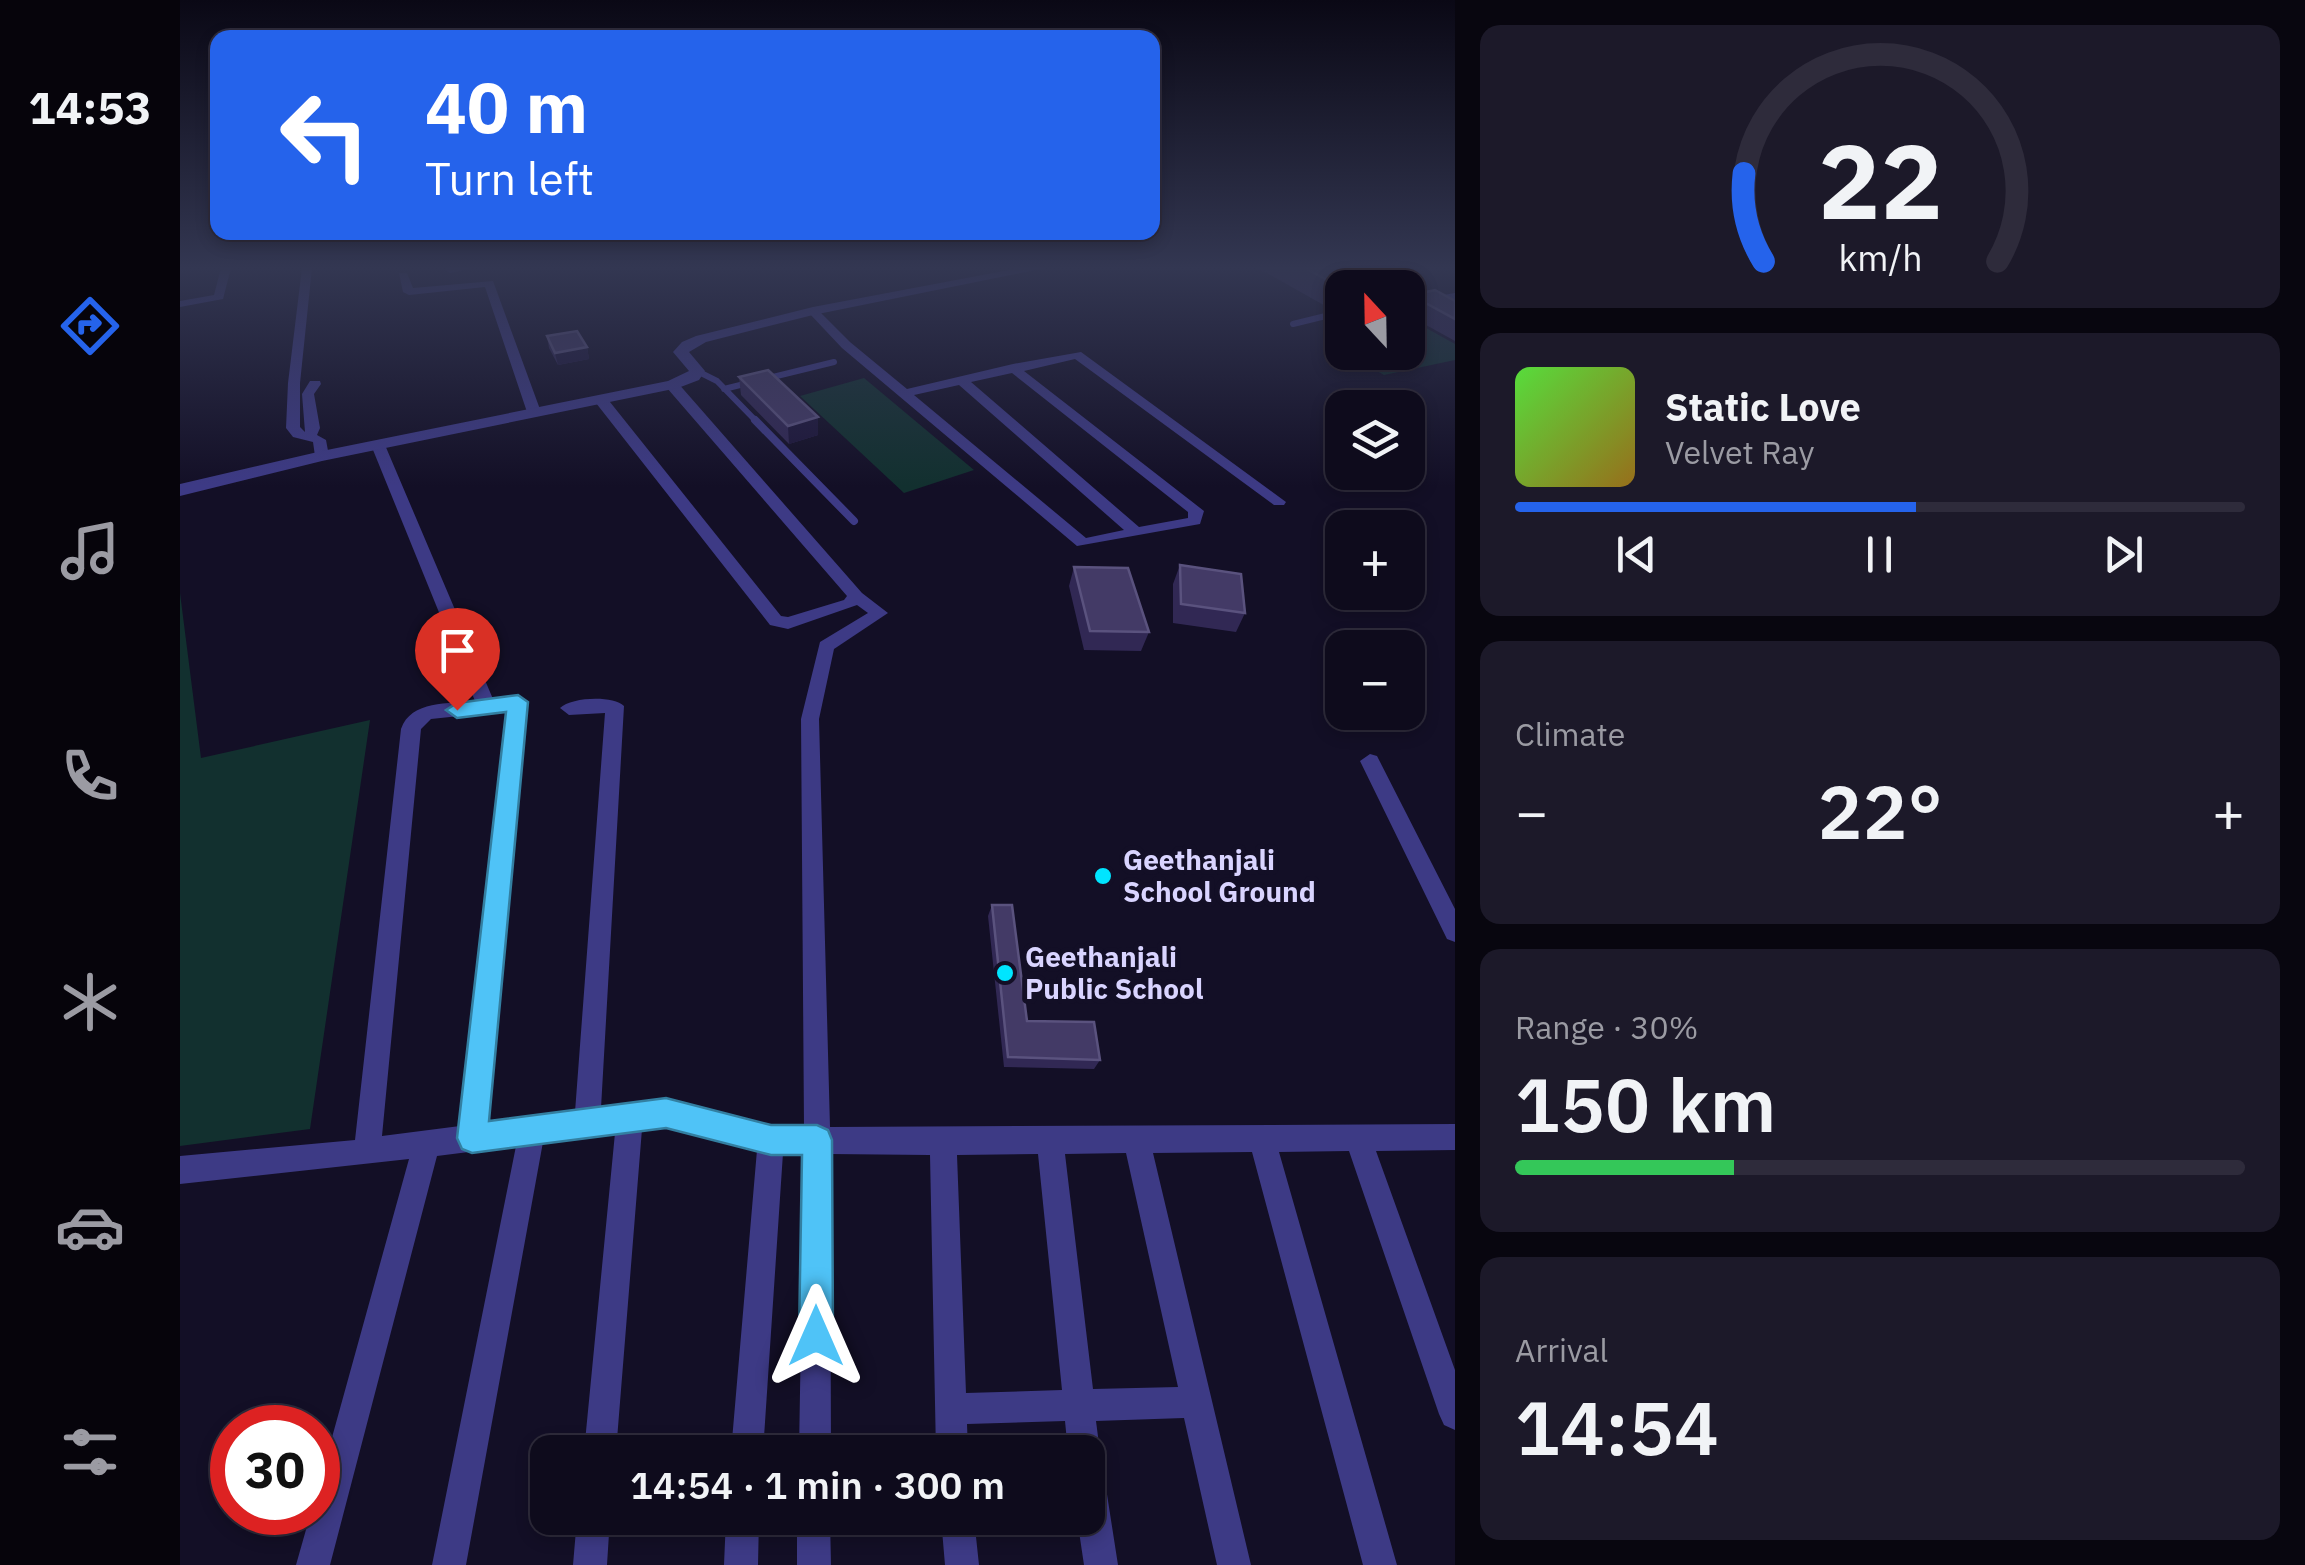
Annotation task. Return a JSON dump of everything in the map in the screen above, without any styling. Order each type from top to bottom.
[{"type":"street","points":[[299,341],[293,428],[303,440]]},
{"type":"street","points":[[509,341],[534,412]]},
{"type":"street","points":[[180,490],[322,456],[672,385],[693,377],[697,371],[681,352],[687,345],[702,341]]},
{"type":"street","points":[[845,341],[1083,543],[1195,522],[1196,510],[1013,368]]},
{"type":"street","points":[[903,394],[1077,356],[1279,502]]},
{"type":"street","points":[[961,380],[1136,533]]},
{"type":"street","points":[[303,440],[313,428],[308,394],[315,384]]},
{"type":"street","points":[[672,385],[855,596],[880,613],[826,646],[810,719],[817,1140],[815,1435]]},
{"type":"street","points":[[602,400],[776,620],[788,623],[836,609],[850,604],[855,596]]},
{"type":"street","points":[[303,440],[319,440],[322,456]]},
{"type":"street","points":[[378,445],[486,707]]},
{"type":"street","points":[[368,1152],[414,720],[427,713],[518,702],[472,1138]]},
{"type":"street","points":[[569,708],[615,706],[587,1123]]},
{"type":"street","points":[[1370,761],[1455,932]]},
{"type":"street","points":[[180,1170],[368,1152],[666,1113],[771,1140],[1455,1138]]},
{"type":"street","points":[[602,1435],[630,1118]]},
{"type":"street","points":[[448,1565],[532,1130]]},
{"type":"street","points":[[1261,1136],[1380,1565]]},
{"type":"street","points":[[1136,1138],[1234,1565]]},
{"type":"street","points":[[1358,1138],[1455,1414]]},
{"type":"street","points":[[748,1435],[771,1140]]},
{"type":"street","points":[[1050,1140],[1081,1435]]},
{"type":"street","points":[[943,1142],[951,1435]]},
{"type":"street","points":[[313,1565],[427,1143]]},
{"type":"street","points":[[949,1408],[1198,1402]]},
{"type":"street","points":[[590,1565],[593,1535]]},
{"type":"street","points":[[742,1565],[743,1535]]},
{"type":"street","points":[[814,1535],[814,1565]]},
{"type":"street","points":[[959,1535],[962,1565]]},
{"type":"street","points":[[1097,1535],[1101,1565]]},
{"type":"lane","points":[[724,389],[834,362]]},
{"type":"lane","points":[[697,371],[724,389],[854,521]]},
{"type":"green space","points":[[1425,341],[1455,344],[1455,360],[1425,366]]},
{"type":"green space","points":[[1375,370],[1408,370],[1384,375]]},
{"type":"green space","points":[[864,378],[974,470],[904,493],[800,396]]},
{"type":"green space","points":[[180,593],[201,758],[370,720],[310,1129],[180,1146]]},
{"type":"building","points":[[549,341],[583,341],[587,347],[555,353]]},
{"type":"building","points":[[768,370],[818,417],[788,426],[739,377]]},
{"type":"building","points":[[1180,565],[1241,574],[1245,613],[1181,604]]},
{"type":"building","points":[[1074,567],[1128,568],[1149,632],[1090,631]]},
{"type":"building","name":"Geethanjali Public School","points":[[992,905],[1012,905],[1027,1021],[1094,1022],[1100,1060],[1008,1057]]},
{"type":"place","name":"Geethanjali School Ground","points":[[1103,876]]},
{"type":"place","name":"Geethanjali Public School","points":[[1005,973]]},
{"type":"route","points":[[457,710],[518,702],[472,1138],[666,1113],[771,1140],[817,1140],[816,1336]]}]
